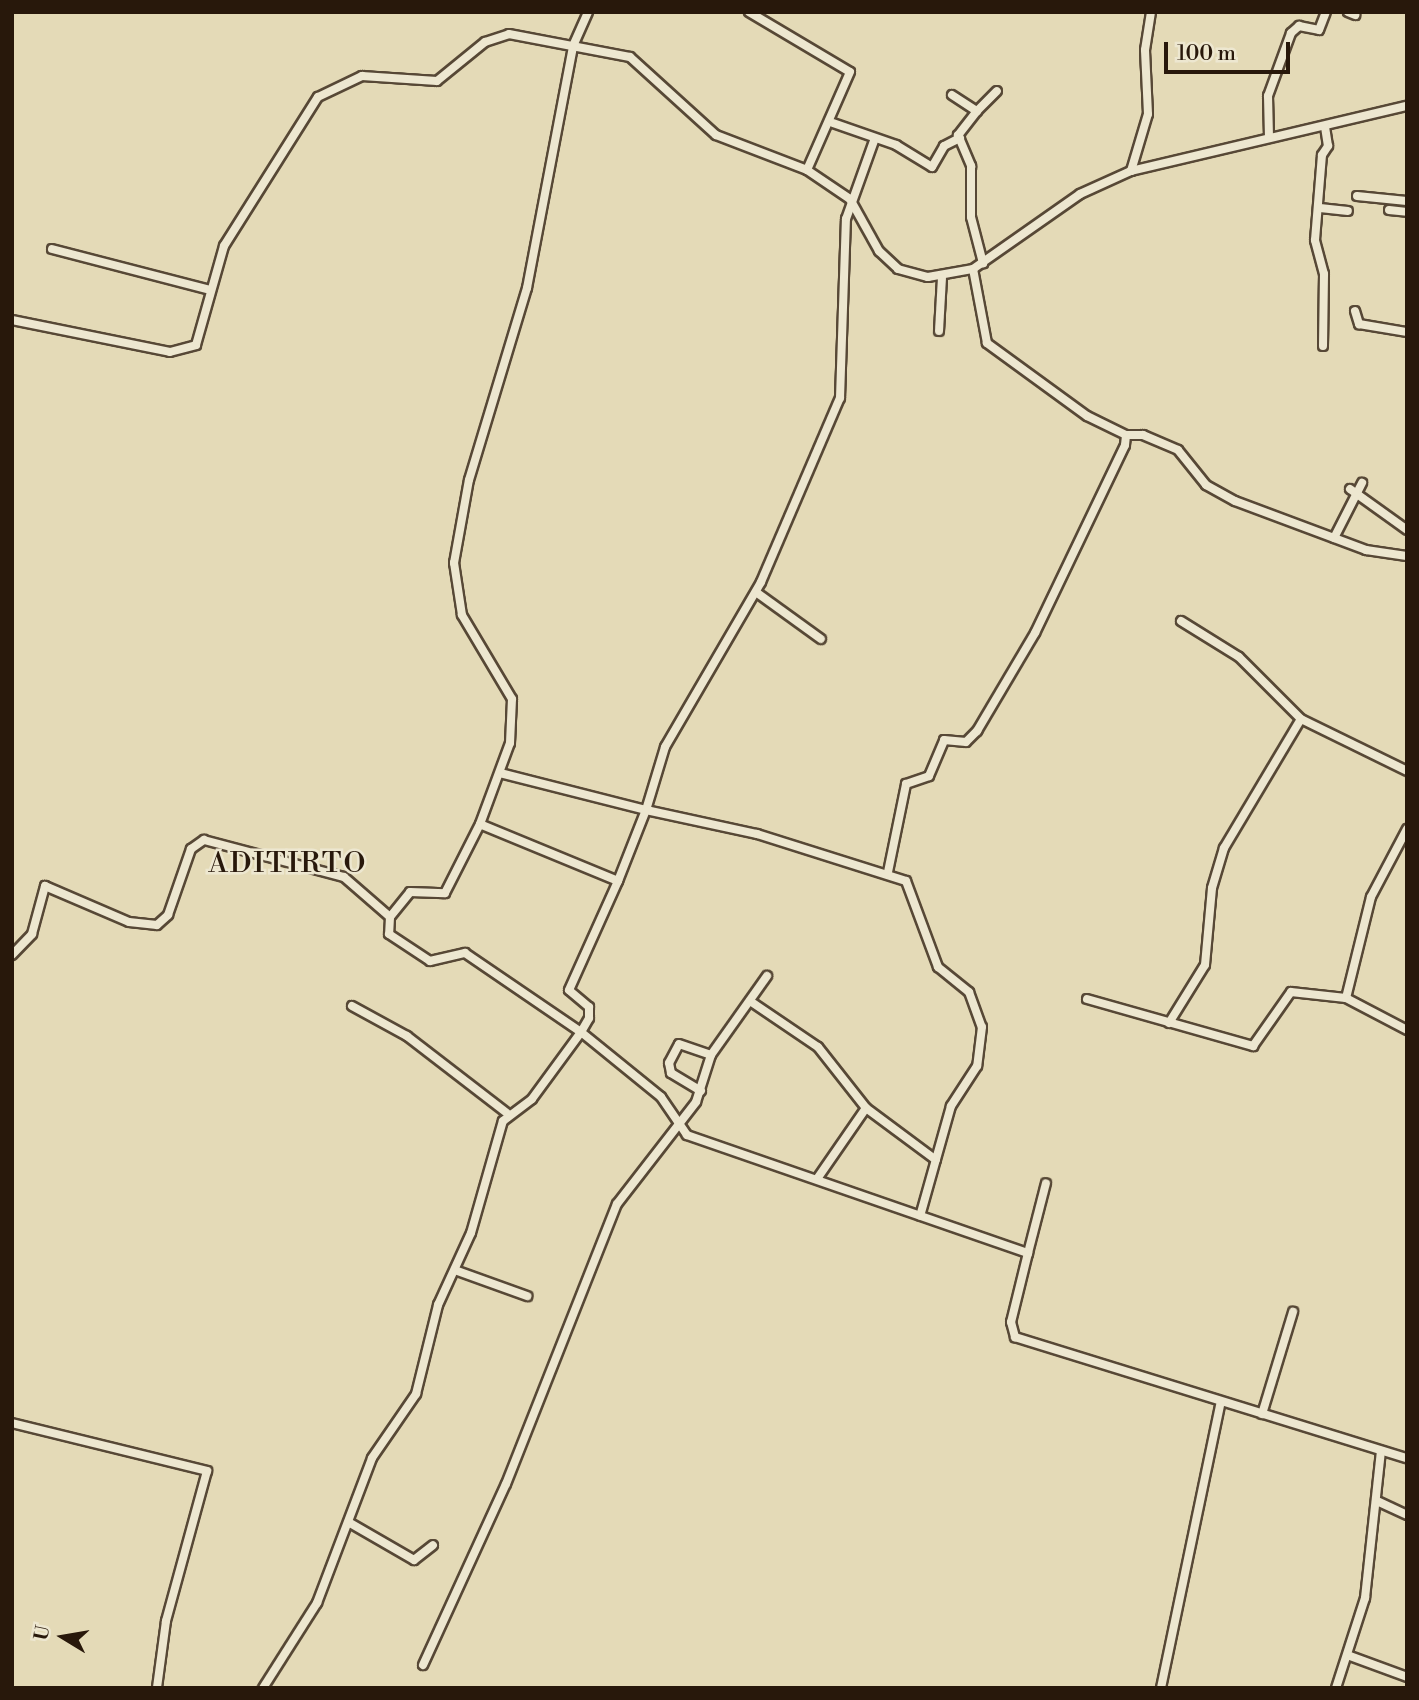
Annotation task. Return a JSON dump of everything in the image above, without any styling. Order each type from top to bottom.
[{"type":"street","points":[[588,12],[573,46],[527,288],[455,536],[462,615],[512,699],[510,743],[480,824],[445,893],[411,892],[390,917],[389,934],[421,956],[441,963],[460,952],[470,955],[581,1032],[661,1097],[679,1126],[693,1138],[1028,1253]]},
{"type":"street","points":[[749,12],[847,68],[833,123],[807,170]]},
{"type":"street","points":[[1131,172],[1148,114],[1144,50],[1151,12]]},
{"type":"street","points":[[1269,137],[1268,96],[1291,33],[1299,26],[1318,30],[1326,12]]},
{"type":"street","points":[[12,320],[180,351],[197,345],[202,335],[210,290],[243,211],[307,109],[331,87],[362,76],[437,80],[485,42],[509,34],[630,57],[716,135],[807,170],[850,199],[890,262],[909,274],[942,278],[974,269],[1080,194],[1131,172],[1407,106]]},
{"type":"street","points":[[833,123],[874,141],[896,145],[934,167],[944,146],[960,138],[977,111],[997,91]]},
{"type":"street","points":[[952,95],[977,111]]},
{"type":"street","points":[[1323,346],[1324,274],[1315,240],[1320,208],[1325,125]]},
{"type":"street","points":[[960,138],[970,162],[971,217],[983,262]]},
{"type":"street","points":[[263,1688],[317,1603],[350,1523],[372,1458],[416,1394],[438,1305],[455,1270],[507,1113],[532,1099],[581,1032],[590,1010],[570,985],[618,881],[672,733],[756,592],[844,384],[841,265],[850,199],[874,141]]},
{"type":"street","points":[[1357,196],[1407,201]]},
{"type":"street","points":[[1320,208],[1348,211]]},
{"type":"street","points":[[1389,210],[1407,212]]},
{"type":"street","points":[[52,249],[210,290]]},
{"type":"street","points":[[974,269],[987,342],[1087,416],[1126,435],[1164,442],[1187,457],[1211,489],[1334,538],[1407,556]]},
{"type":"street","points":[[939,331],[942,278]]},
{"type":"street","points":[[1355,311],[1359,324],[1407,332]]},
{"type":"street","points":[[888,872],[906,784],[929,776],[944,740],[966,742],[977,731],[1109,488],[1126,435]]},
{"type":"street","points":[[1334,538],[1354,490],[1362,483]]},
{"type":"street","points":[[1354,490],[1407,530]]},
{"type":"street","points":[[756,592],[821,639]]},
{"type":"street","points":[[1181,621],[1239,657],[1301,719],[1407,771]]},
{"type":"street","points":[[1169,1023],[1205,965],[1212,888],[1224,848],[1301,719]]},
{"type":"street","points":[[500,773],[888,872],[913,893],[938,967],[969,992],[982,1027],[977,1066],[951,1106],[920,1216]]},
{"type":"street","points":[[480,824],[618,881]]},
{"type":"street","points":[[1346,998],[1371,897],[1407,829]]},
{"type":"street","points":[[12,955],[30,937],[45,887],[129,922],[157,925],[168,915],[191,849],[204,840],[344,877],[390,917]]},
{"type":"street","points":[[423,1665],[506,1484],[617,1205],[679,1126],[701,1091],[711,1055],[767,976]]},
{"type":"street","points":[[1087,999],[1253,1046],[1264,1038],[1284,995],[1346,998],[1407,1030]]},
{"type":"street","points":[[750,1001],[818,1047],[866,1108],[936,1160]]},
{"type":"street","points":[[352,1006],[407,1036],[507,1113]]},
{"type":"street","points":[[701,1091],[671,1073],[669,1063],[679,1044],[711,1055]]},
{"type":"street","points":[[817,1179],[866,1108]]},
{"type":"street","points":[[1046,1182],[1012,1322],[1015,1337],[1407,1458]]},
{"type":"street","points":[[455,1270],[527,1296]]},
{"type":"street","points":[[1262,1413],[1293,1312]]},
{"type":"street","points":[[1161,1688],[1221,1402]]},
{"type":"street","points":[[12,1423],[207,1471],[166,1621],[158,1688]]},
{"type":"street","points":[[1336,1688],[1350,1656],[1366,1598],[1381,1451]]},
{"type":"street","points":[[1377,1501],[1407,1516]]},
{"type":"street","points":[[350,1523],[414,1560],[433,1545]]},
{"type":"street","points":[[1350,1656],[1407,1677]]},
{"type":"district","name":"ADITIRTO","points":[[288,864]]}]
